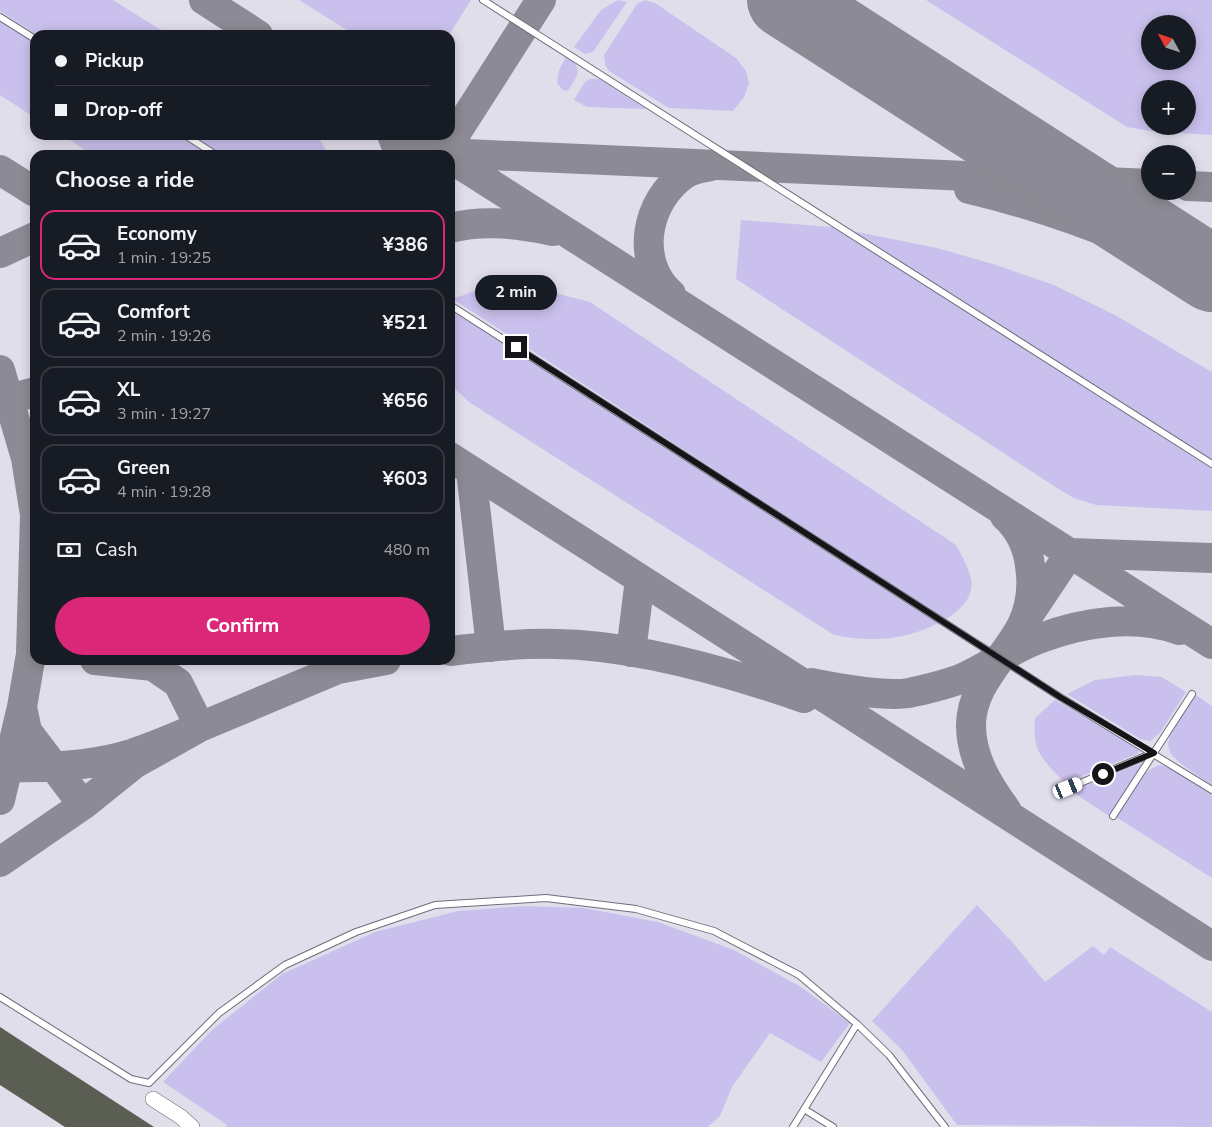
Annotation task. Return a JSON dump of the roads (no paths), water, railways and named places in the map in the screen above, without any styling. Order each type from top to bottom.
[{"type":"street","points":[[154,1099],[181,1117],[192,1127]]},
{"type":"lane","points":[[483,0],[1212,464]]},
{"type":"lane","points":[[0,17],[30,36]]},
{"type":"lane","points":[[193,140],[208,150]]},
{"type":"lane","points":[[455,307],[1060,697],[1212,790]]},
{"type":"lane","points":[[1113,816],[1192,694]]},
{"type":"lane","points":[[1068,788],[1154,753]]},
{"type":"lane","points":[[0,997],[131,1079],[149,1083],[219,1014],[285,966],[356,932],[435,905],[546,898],[636,909],[714,932],[799,975],[857,1024],[889,1055],[945,1127]]},
{"type":"lane","points":[[792,1127],[857,1024]]},
{"type":"lane","points":[[804,1109],[833,1127]]}]
